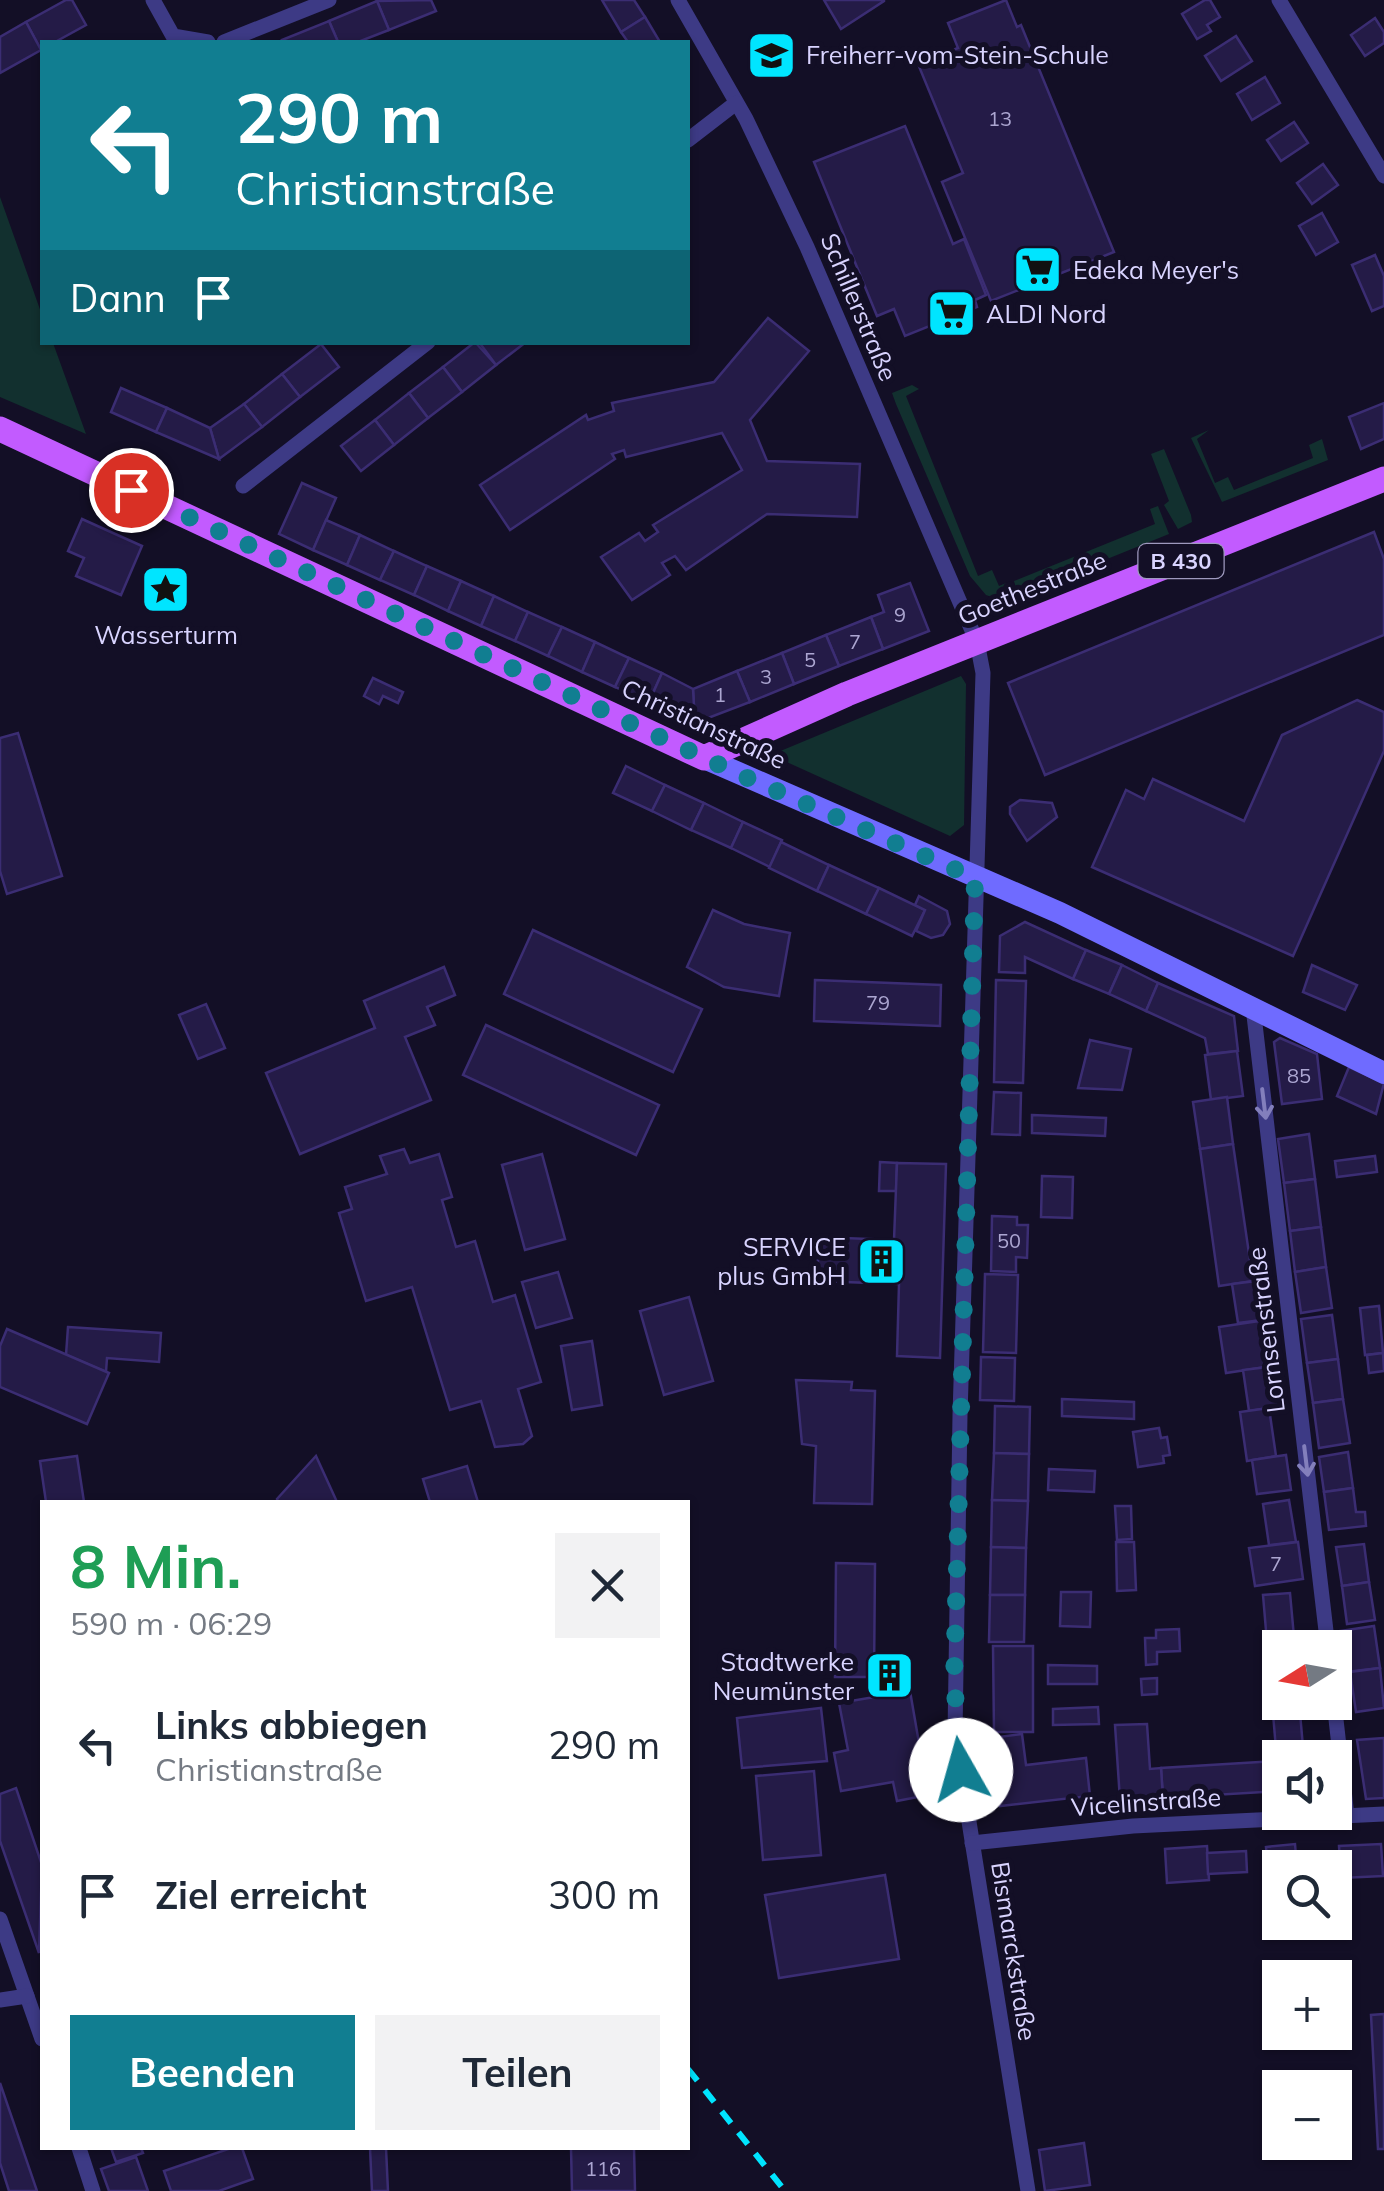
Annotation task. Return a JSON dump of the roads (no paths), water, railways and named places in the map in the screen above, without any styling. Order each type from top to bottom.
[{"type":"main road","name":"Christianstraße","points":[[0,429],[704,758]]},
{"type":"main road","name":"Goethestraße","points":[[704,758],[977,642],[1384,478]]},
{"type":"street","points":[[153,0],[173,36],[196,40]]},
{"type":"street","points":[[229,40],[329,0]]},
{"type":"street","name":"Schillerstraße","points":[[678,0],[736,102],[807,247],[977,642],[983,673],[975,878]]},
{"type":"street","points":[[1279,0],[1384,176]]},
{"type":"street","points":[[690,138],[736,102]]},
{"type":"street","points":[[243,486],[424,345]]},
{"type":"street","name":"Christianstraße","points":[[704,758],[1060,913],[1384,1073]]},
{"type":"street","name":"Bismarckstraße","points":[[975,878],[955,1734],[1028,2191]]},
{"type":"street","name":"Lornsenstraße","points":[[1253,1007],[1326,1630]]},
{"type":"street","name":"Vicelinstraße","points":[[1352,1816],[1384,1814]]},
{"type":"street","name":"Vicelinstraße","points":[[972,1843],[1133,1826],[1262,1820]]},
{"type":"street","points":[[0,1919],[40,2033]]},
{"type":"street","points":[[0,2000],[27,1996]]},
{"type":"street","points":[[80,2150],[94,2191]]},
{"type":"railway","points":[[690,2072],[785,2191]]},
{"type":"place","name":"Freiherr-vom-Stein-Schule","points":[[771,55]]},
{"type":"place","name":"Edeka Meyer's","points":[[1038,270]]},
{"type":"place","name":"ALDI Nord","points":[[951,314]]},
{"type":"place","name":"Wasserturm","points":[[166,589]]},
{"type":"place","name":"SERVICE plus GmbH","points":[[881,1261]]},
{"type":"place","name":"Stadtwerke Neumünster","points":[[889,1676]]}]
